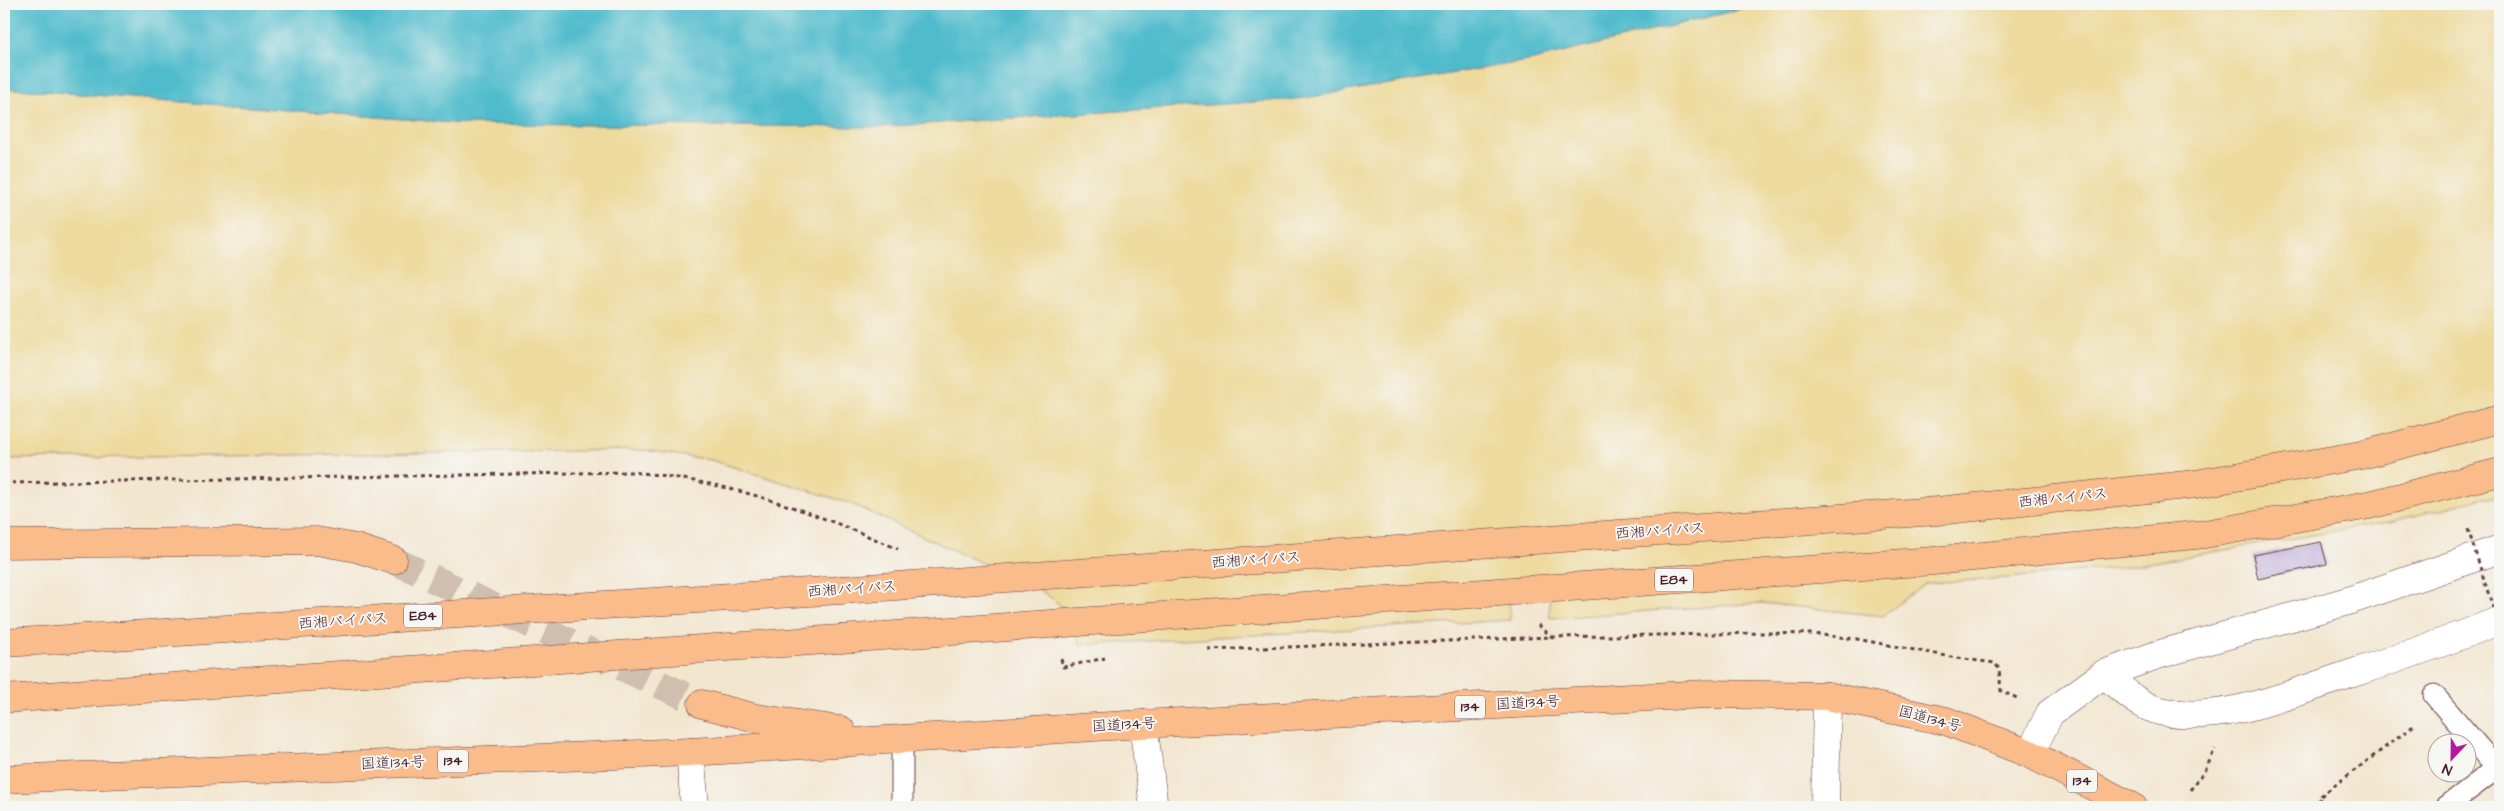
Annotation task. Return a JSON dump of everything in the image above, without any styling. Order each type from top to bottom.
[{"type":"highway","name":"西湘バイパス","points":[[4,643],[841,590],[1947,510],[2196,484],[2361,455],[2500,419]]},
{"type":"highway","name":"E84","points":[[4,699],[1933,561],[2186,536],[2369,505],[2500,472]]},
{"type":"highway","points":[[4,544],[317,541],[356,548],[393,560]]},
{"type":"highway","name":"国道134号","points":[[4,779],[690,752],[1144,724],[1707,694],[1827,696],[1946,721],[2030,754],[2133,807]]},
{"type":"highway","name":"国道134号","points":[[702,704],[756,718],[902,738]]},
{"type":"street","points":[[2030,754],[2050,713],[2104,674],[2157,655],[2348,600],[2500,549]]},
{"type":"street","points":[[2104,674],[2135,699],[2157,710],[2178,714],[2215,712],[2260,705],[2447,641],[2496,614]]},
{"type":"street","points":[[1825,807],[1827,696]]},
{"type":"street","points":[[1144,724],[1154,807]]},
{"type":"street","points":[[690,752],[695,807]]},
{"type":"lane","points":[[2438,699],[2498,770],[2446,807]]},
{"type":"lane","points":[[902,738],[902,807]]},
{"type":"path","points":[[4,483],[390,477]]},
{"type":"path","points":[[2468,529],[2496,614]]},
{"type":"path","points":[[1532,620],[1552,637]]},
{"type":"path","points":[[1766,633],[1812,634],[1857,639],[1956,658],[1995,663],[1999,669],[2001,691],[2017,698]]},
{"type":"path","points":[[2327,807],[2318,798],[2438,699]]},
{"type":"path","points":[[2190,790],[2205,771],[2215,750],[2215,712]]},
{"type":"shaded area","points":[[254,801],[254,807],[69,807]]},
{"type":"sand","points":[[1761,4],[2500,4],[2500,494],[2394,521],[2126,567],[1997,579],[1926,583],[1883,616],[1762,603],[1550,618],[1549,594],[1509,596],[1510,620],[1080,645],[1077,634],[1065,610],[1035,587],[849,503],[711,460],[644,450],[4,459],[4,88],[467,124],[879,127],[1298,99],[1533,60]]},
{"type":"water","points":[[4,4],[1761,4],[1533,60],[1298,99],[879,127],[467,124],[4,88]]},
{"type":"building","points":[[2321,542],[2327,564],[2258,579],[2253,555]]},
{"type":"tunnel","points":[[393,560],[702,704]]}]
